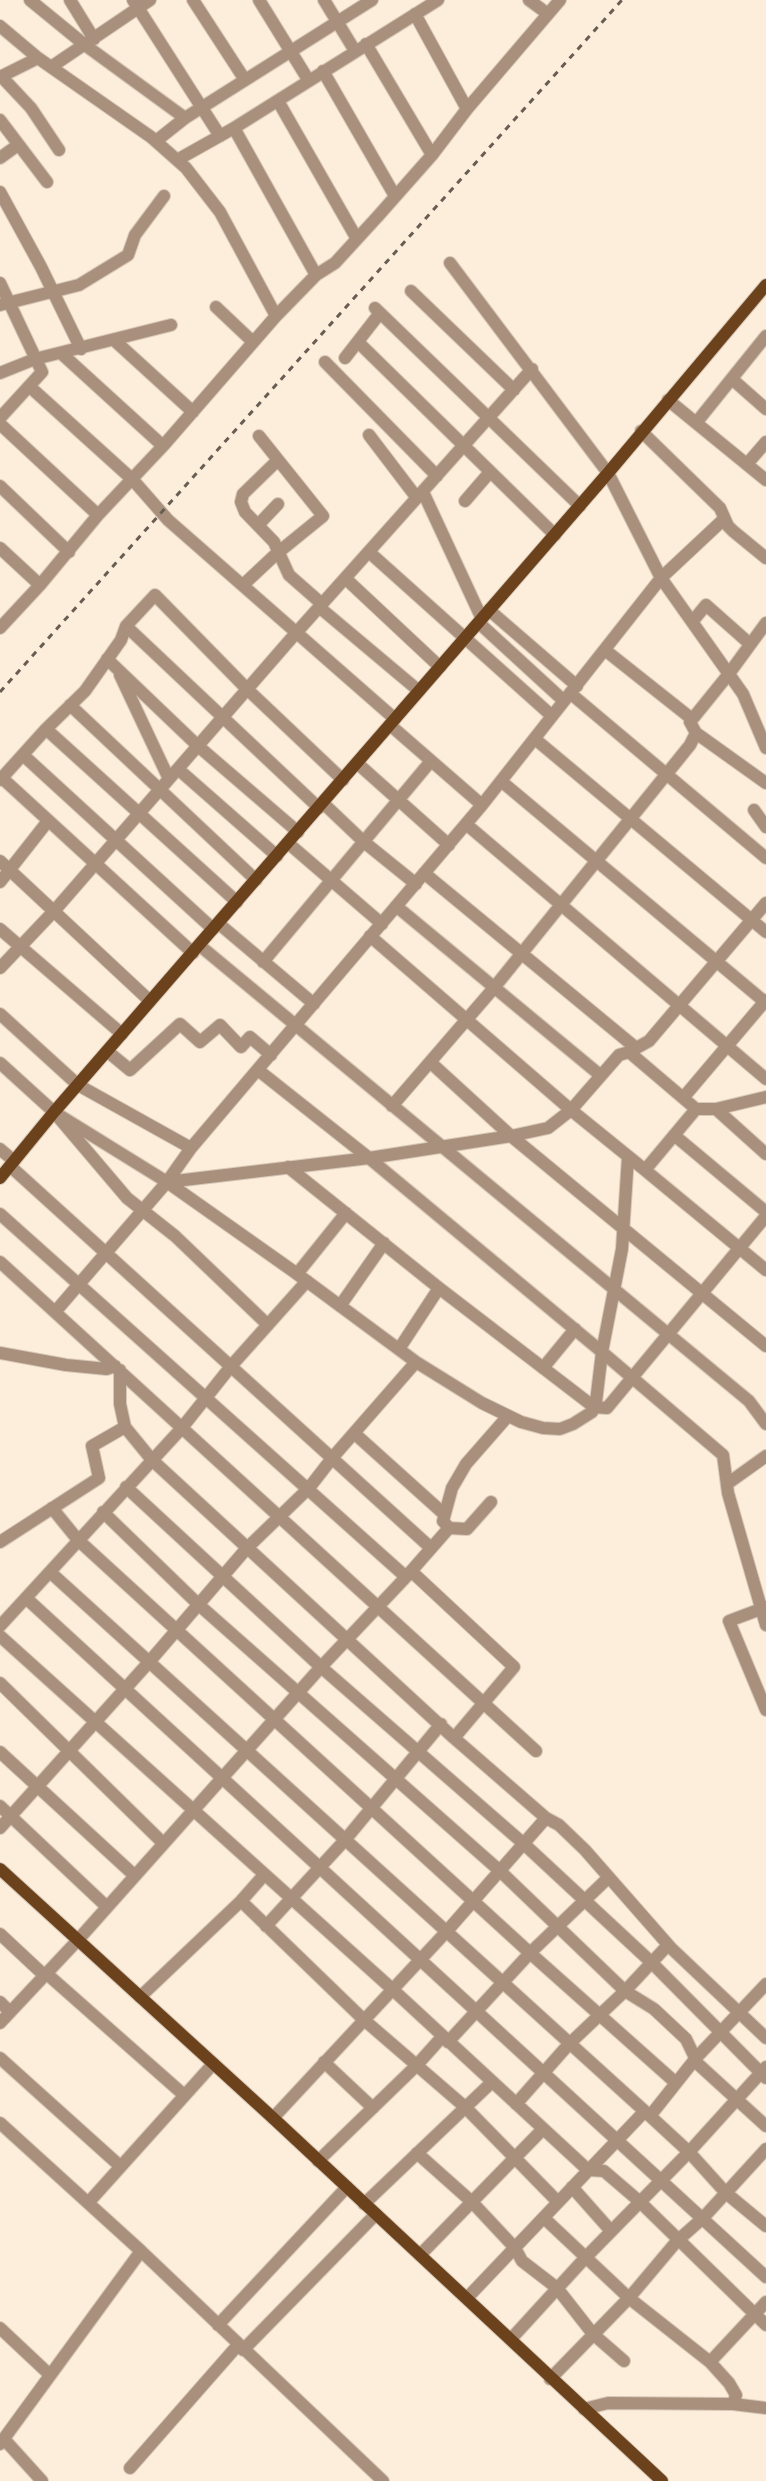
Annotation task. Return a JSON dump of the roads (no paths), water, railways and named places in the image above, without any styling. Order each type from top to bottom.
[{"type":"main road","points":[[0,1178],[78,1084],[580,506],[641,431],[766,285]]},
{"type":"main road","points":[[0,1869],[273,2118],[511,2339],[550,2379],[662,2481]]},
{"type":"street","points":[[30,0],[90,42],[185,118]]},
{"type":"street","points":[[70,0],[90,42]]},
{"type":"street","points":[[51,67],[90,42],[136,4],[150,0]]},
{"type":"street","points":[[193,0],[245,80]]},
{"type":"street","points":[[258,0],[309,81]]},
{"type":"street","points":[[324,0],[337,21],[360,47],[432,155]]},
{"type":"street","points":[[156,141],[185,118],[372,0]]},
{"type":"street","points":[[177,160],[234,128],[324,72],[360,47],[438,0]]},
{"type":"street","points":[[529,0],[548,14]]},
{"type":"street","points":[[0,628],[69,552],[98,516],[164,446],[276,316],[316,275],[335,263],[432,155],[467,109],[560,0]]},
{"type":"street","points":[[136,4],[220,136]]},
{"type":"street","points":[[415,14],[467,109]]},
{"type":"street","points":[[0,26],[38,58],[156,141],[186,168],[220,212],[276,316]]},
{"type":"street","points":[[38,58],[0,77],[31,108],[59,150]]},
{"type":"street","points":[[324,72],[395,196]]},
{"type":"street","points":[[278,100],[357,239]]},
{"type":"street","points":[[0,120],[47,182]]},
{"type":"street","points":[[234,128],[316,275]]},
{"type":"street","points":[[0,158],[18,145]]},
{"type":"street","points":[[0,192],[53,292],[80,349]]},
{"type":"street","points":[[4,304],[79,285],[128,255],[135,235],[164,196]]},
{"type":"street","points":[[450,263],[532,369],[608,473],[661,578],[743,694],[766,748]]},
{"type":"street","points":[[0,282],[4,304],[42,372],[0,418]]},
{"type":"street","points":[[411,291],[514,390]]},
{"type":"street","points":[[216,307],[253,342]]},
{"type":"street","points":[[345,358],[359,343],[378,311],[580,506]]},
{"type":"street","points":[[0,373],[35,359],[62,354],[171,325]]},
{"type":"street","points":[[696,423],[766,336]]},
{"type":"street","points":[[114,340],[193,412]]},
{"type":"street","points":[[359,343],[555,535]]},
{"type":"street","points":[[62,354],[164,446]]},
{"type":"street","points":[[325,362],[437,476]]},
{"type":"street","points":[[0,968],[95,865],[320,605],[532,369]]},
{"type":"street","points":[[732,379],[766,409]]},
{"type":"street","points":[[29,386],[133,480],[168,520],[296,633],[431,761],[482,805]]},
{"type":"street","points":[[668,400],[766,480]]},
{"type":"street","points":[[0,424],[98,516]]},
{"type":"street","points":[[641,431],[720,508],[724,519],[733,531],[766,558]]},
{"type":"street","points":[[369,435],[420,495],[483,617],[766,858]]},
{"type":"street","points":[[243,585],[323,516],[259,436]]},
{"type":"street","points":[[747,464],[766,442]]},
{"type":"street","points":[[278,460],[243,494],[241,502],[245,512],[274,542],[289,574],[320,605],[419,691]]},
{"type":"street","points":[[465,501],[490,472]]},
{"type":"street","points":[[0,486],[69,552]]},
{"type":"street","points":[[258,525],[278,504]]},
{"type":"street","points":[[55,1312],[167,1182],[191,1148],[449,845],[661,578],[724,519]]},
{"type":"street","points":[[0,548],[40,585]]},
{"type":"street","points":[[369,552],[552,716]]},
{"type":"street","points":[[345,578],[440,667]]},
{"type":"street","points":[[343,780],[247,689],[154,595],[126,626],[112,663],[46,729],[1,779],[95,865],[196,949],[295,1026],[668,1333],[749,1402],[766,1424]]},
{"type":"street","points":[[692,622],[706,605],[750,644]]},
{"type":"street","points":[[483,617],[570,693]]},
{"type":"street","points":[[766,623],[728,675],[690,722],[696,734],[766,783]]},
{"type":"street","points":[[126,626],[222,718],[364,842],[416,884]]},
{"type":"street","points":[[605,650],[692,719]]},
{"type":"street","points":[[112,663],[198,746],[298,832]]},
{"type":"street","points":[[112,663],[170,779]]},
{"type":"street","points":[[70,705],[256,880]]},
{"type":"street","points":[[46,729],[138,815],[237,902]]},
{"type":"street","points":[[392,1106],[522,954],[667,775],[696,734]]},
{"type":"street","points":[[535,739],[766,932]]},
{"type":"street","points":[[23,755],[115,842],[314,1004]]},
{"type":"street","points":[[263,962],[431,761]]},
{"type":"street","points":[[357,763],[449,845]]},
{"type":"street","points":[[178,769],[277,856]]},
{"type":"street","points":[[501,781],[765,1002],[683,1098]]},
{"type":"street","points":[[754,810],[766,827]]},
{"type":"street","points":[[0,882],[48,821]]},
{"type":"street","points":[[466,824],[766,1079]]},
{"type":"street","points":[[288,843],[330,882],[382,924]]},
{"type":"street","points":[[0,861],[55,910],[150,1001]]},
{"type":"street","points":[[424,874],[522,954],[696,1109],[716,1109],[766,1097]]},
{"type":"street","points":[[167,1182],[369,1158],[511,1136],[548,1128],[571,1110],[619,1055],[648,1041],[766,903]]},
{"type":"street","points":[[396,906],[493,989],[600,1075]]},
{"type":"street","points":[[0,929],[19,948],[122,1034]]},
{"type":"street","points":[[370,936],[571,1110],[766,1270]]},
{"type":"street","points":[[0,1014],[78,1084],[191,1148]]},
{"type":"street","points":[[107,1051],[130,1070],[180,1024],[200,1042],[220,1025],[241,1047],[250,1037],[271,1055]]},
{"type":"street","points":[[430,1062],[511,1136],[766,1346]]},
{"type":"street","points":[[0,1063],[54,1112],[127,1198],[175,1236],[268,1325]]},
{"type":"street","points":[[258,1070],[369,1158],[723,1455],[727,1484],[763,1607],[766,1625]]},
{"type":"street","points":[[645,1170],[696,1109]]},
{"type":"street","points":[[716,1109],[766,1154]]},
{"type":"street","points":[[54,1112],[167,1182],[416,1362],[508,1416],[543,1428],[560,1429],[583,1419],[592,1412],[594,1406],[623,1228],[628,1157]]},
{"type":"street","points":[[674,1135],[766,1212]]},
{"type":"street","points":[[0,1149],[12,1163],[106,1252],[431,1548]]},
{"type":"street","points":[[288,1167],[439,1288],[543,1368],[594,1406],[607,1408],[766,1216]]},
{"type":"street","points":[[0,1626],[181,1428],[268,1325],[346,1213]]},
{"type":"street","points":[[0,1214],[514,1668],[454,1738]]},
{"type":"street","points":[[340,1306],[384,1243]]},
{"type":"street","points":[[0,1262],[181,1428],[281,1516],[536,1751]]},
{"type":"street","points":[[398,1349],[439,1288]]},
{"type":"street","points":[[543,1368],[575,1329]]},
{"type":"street","points":[[0,1353],[66,1365],[107,1369],[117,1368]]},
{"type":"street","points":[[0,1828],[150,1662],[247,1548],[309,1488],[333,1457],[416,1362]]},
{"type":"street","points":[[117,1368],[120,1404],[125,1427],[152,1460],[454,1738],[546,1818],[566,1832],[668,1945],[738,2014],[766,2038]]},
{"type":"street","points":[[491,1502],[467,1529],[449,1528],[443,1521],[452,1488],[466,1464],[508,1416]]},
{"type":"street","points":[[0,1542],[99,1478],[92,1446],[125,1427]]},
{"type":"street","points":[[354,1433],[444,1514]]},
{"type":"street","points":[[727,1484],[766,1456]]},
{"type":"street","points":[[126,1487],[321,1667],[417,1753],[524,1844],[650,1962],[720,2033],[764,2072],[736,2098],[689,2152],[586,2256],[511,2339]]},
{"type":"street","points":[[52,1508],[78,1540],[474,1899],[530,1953],[676,2083]]},
{"type":"street","points":[[103,1512],[199,1605],[500,1871],[625,1991],[654,2009],[686,2039],[698,2064],[766,2126]]},
{"type":"street","points":[[0,2023],[77,1941],[297,1693],[409,1574],[449,1528]]},
{"type":"street","points":[[50,1572],[246,1752],[447,1931],[689,2152],[726,2193],[766,2226]]},
{"type":"street","points":[[26,1598],[221,1779],[476,2010],[659,2181],[703,2218],[766,2276]]},
{"type":"street","points":[[763,1607],[729,1621],[766,1710]]},
{"type":"street","points":[[0,1636],[94,1723],[391,1988],[445,2040],[588,2170],[604,2171],[639,2202],[766,2325]]},
{"type":"street","points":[[0,1683],[68,1752],[163,1843]]},
{"type":"street","points":[[266,1926],[345,1840],[441,1724]]},
{"type":"street","points":[[0,1752],[134,1875]]},
{"type":"street","points":[[0,1806],[107,1907]]},
{"type":"street","points":[[273,2118],[391,1988],[447,1931],[546,1818]]},
{"type":"street","points":[[140,1997],[241,1901],[264,1875]]},
{"type":"street","points":[[318,2161],[476,2010],[558,1925],[608,1878]]},
{"type":"street","points":[[241,1901],[363,2019],[465,2107],[558,2202]]},
{"type":"street","points":[[0,1934],[184,2096]]},
{"type":"street","points":[[516,2104],[569,2044],[625,1991],[650,1962],[668,1945]]},
{"type":"street","points":[[467,2298],[617,2140],[647,2114],[696,2058],[766,1984]]},
{"type":"street","points":[[0,2002],[10,2012]]},
{"type":"street","points":[[0,2058],[120,2166]]},
{"type":"street","points":[[324,2062],[373,2108]]},
{"type":"street","points":[[88,2202],[212,2064]]},
{"type":"street","points":[[364,2204],[492,2082]]},
{"type":"street","points":[[0,2123],[141,2251],[382,2481]]},
{"type":"street","points":[[420,2255],[543,2129]]},
{"type":"street","points":[[550,2379],[629,2298],[677,2240],[703,2218],[766,2149]]},
{"type":"street","points":[[417,2153],[472,2202],[514,2248],[522,2261],[557,2288],[593,2334],[624,2361]]},
{"type":"street","points":[[218,2325],[346,2187]]},
{"type":"street","points":[[572,2187],[611,2231]]},
{"type":"street","points":[[130,2468],[241,2347],[376,2214]]},
{"type":"street","points":[[544,2218],[629,2298],[710,2362],[729,2383],[736,2395],[733,2404]]},
{"type":"street","points":[[42,2481],[2,2441],[141,2251]]},
{"type":"street","points":[[710,2362],[766,2302]]},
{"type":"street","points":[[0,2328],[50,2375]]},
{"type":"street","points":[[584,2409],[608,2403],[733,2404],[766,2408]]},
{"type":"railway","points":[[0,692],[622,0]]}]
